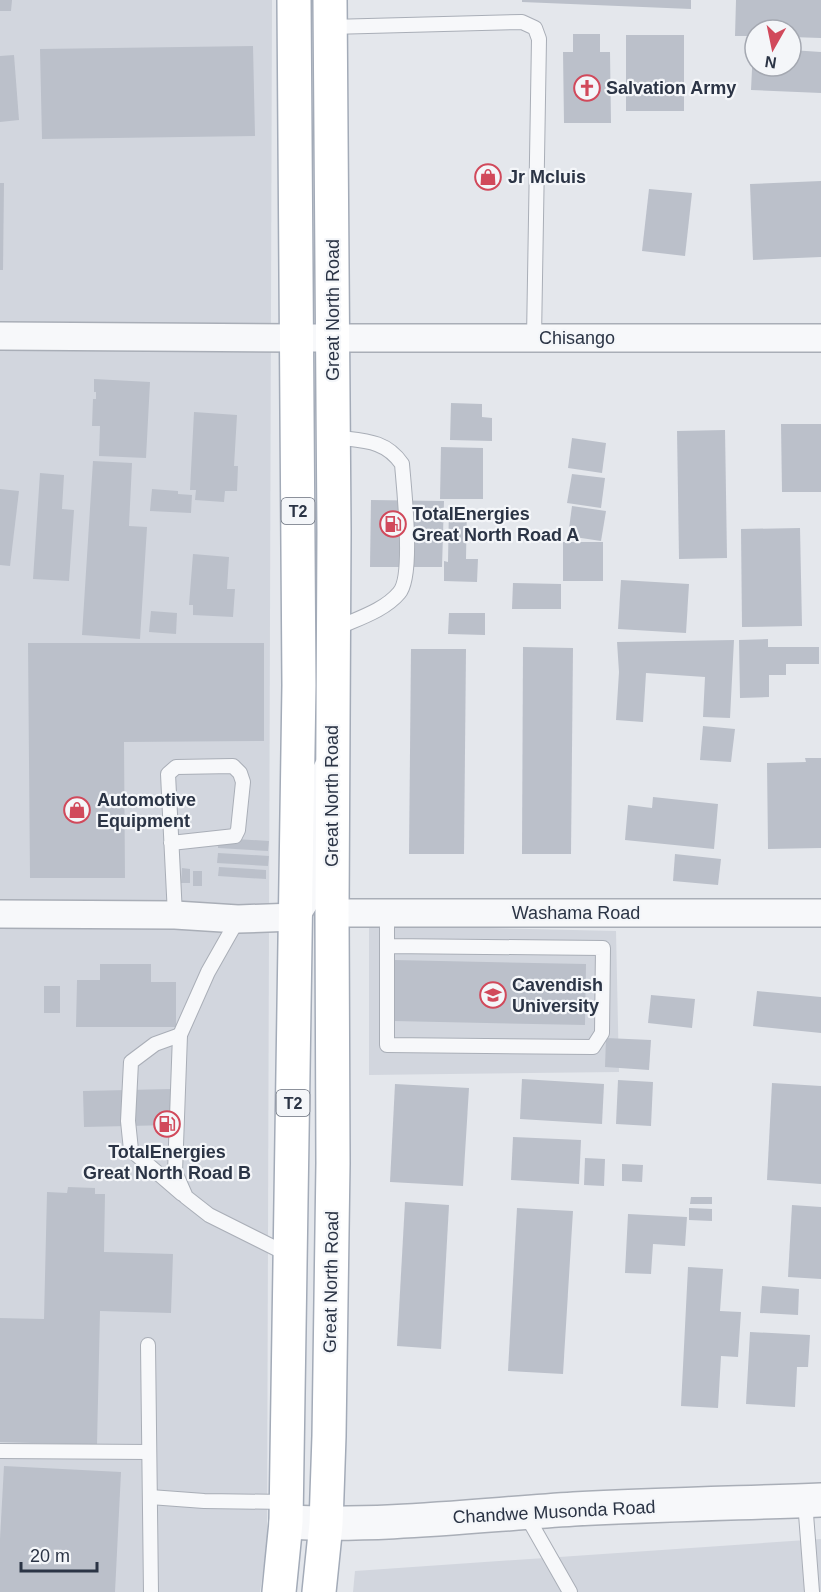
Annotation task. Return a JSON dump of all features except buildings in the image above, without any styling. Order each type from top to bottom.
[{"type":"main road","name":"Great North Road","points":[[279,1592],[287,1512],[299,685],[294,0]]},
{"type":"main road","name":"Great North Road","points":[[319,1592],[326,1524],[333,1163],[334,437],[330,13]]},
{"type":"street","name":"Chisango","points":[[0,336],[821,338]]},
{"type":"street","points":[[0,914],[175,915],[238,919],[295,917],[310,892],[317,793],[333,757]]},
{"type":"street","name":"Washama Road","points":[[332,913],[821,913]]},
{"type":"street","name":"Chandwe Musonda Road","points":[[287,1512],[326,1524],[574,1509],[813,1500]]},
{"type":"lane","points":[[330,13],[522,22],[535,28],[539,39],[534,338]]},
{"type":"lane","points":[[334,437],[383,445],[395,453],[402,464],[407,568],[401,592],[383,607],[334,630]]},
{"type":"lane","points":[[171,843],[235,836],[238,830],[243,782],[240,773],[233,766],[176,767],[168,774],[171,843],[175,915]]},
{"type":"lane","points":[[387,913],[387,946],[387,1045],[593,1047],[602,1033],[603,948],[387,946]]},
{"type":"lane","points":[[186,1197],[175,1172],[180,1035],[208,972],[238,919]]},
{"type":"lane","points":[[180,1035],[155,1044],[131,1062],[128,1121],[131,1150],[209,1215],[291,1256]]},
{"type":"lane","points":[[148,1345],[150,1592]]},
{"type":"lane","points":[[0,1451],[149,1452]]},
{"type":"lane","points":[[150,1497],[204,1501],[287,1512]]},
{"type":"lane","points":[[813,1500],[813,1592]]},
{"type":"lane","points":[[525,1513],[570,1592]]},
{"type":"shaded area","points":[[0,0],[272,0],[267,1546],[260,1592],[0,1592]]},
{"type":"shaded area","name":"Cavendish University","points":[[369,925],[616,931],[619,1072],[369,1075]]},
{"type":"shaded area","points":[[821,1539],[821,1592],[353,1592],[355,1571]]},
{"type":"place","name":"Salvation Army","points":[[587,88]]},
{"type":"place","name":"Jr Mcluis","points":[[488,177]]},
{"type":"place","name":"TotalEnergies Great North Road A","points":[[393,524]]},
{"type":"place","name":"Automotive Equipment","points":[[77,810]]},
{"type":"place","name":"Cavendish University","points":[[493,995]]},
{"type":"place","name":"TotalEnergies Great North Road B","points":[[167,1124]]}]
